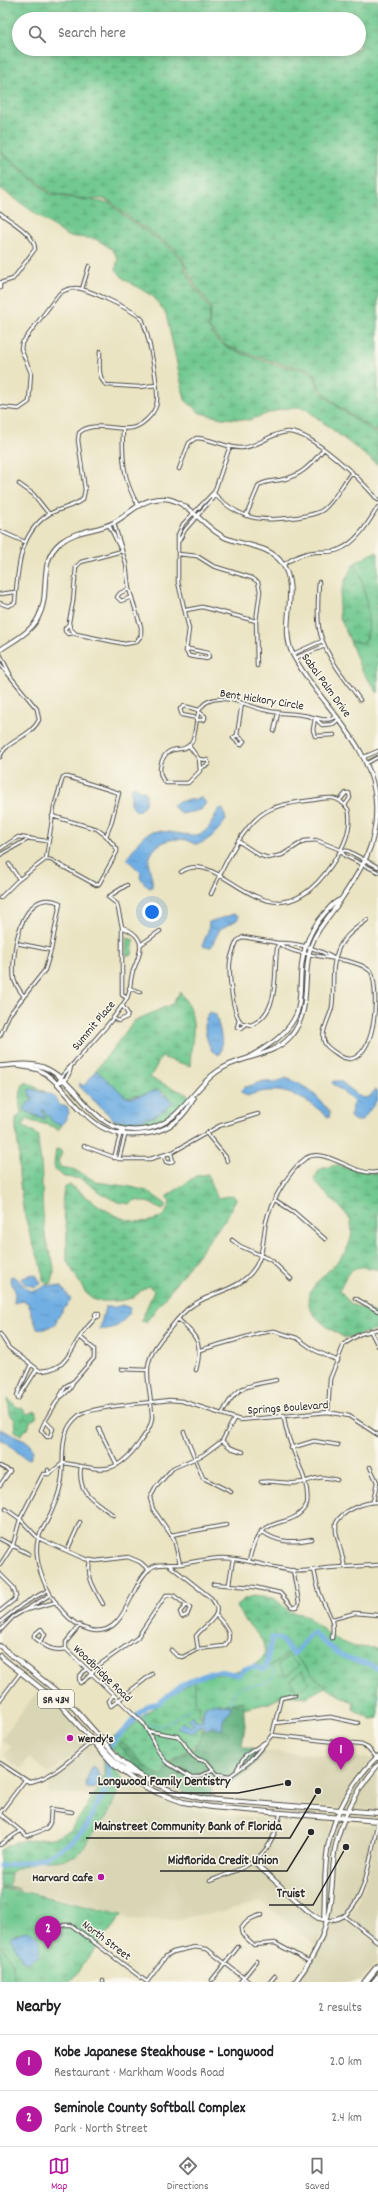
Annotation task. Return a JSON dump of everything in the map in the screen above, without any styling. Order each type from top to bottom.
[{"type":"highway","points":[[366,1982],[378,1966]]},
{"type":"highway","points":[[374,1982],[378,1977]]},
{"type":"main road","name":"SR 434","points":[[0,1646],[65,1698],[113,1756]]},
{"type":"main road","name":"SR 434","points":[[0,1656],[58,1702],[114,1765],[140,1784],[170,1798],[204,1806],[280,1814],[378,1821]]},
{"type":"main road","points":[[92,1742],[113,1756],[132,1773],[172,1791],[217,1800],[378,1812]]},
{"type":"street","points":[[0,213],[30,237],[35,244],[35,249],[13,279],[0,282],[0,288]]},
{"type":"street","points":[[82,289],[89,266]]},
{"type":"street","points":[[0,408],[19,409],[29,402],[31,373],[21,349],[23,340],[58,294],[70,289],[82,289],[133,312],[142,319],[156,385],[156,406],[151,414],[139,425],[123,429],[89,427],[79,433],[78,440],[85,490],[84,496],[80,502],[50,514],[39,523],[25,542],[19,557],[14,603],[12,605],[0,603]]},
{"type":"street","points":[[100,351],[100,375],[106,385],[139,387],[156,385]]},
{"type":"street","points":[[123,429],[122,455],[125,477],[130,491],[138,505]]},
{"type":"street","points":[[179,469],[189,443],[196,438],[230,446],[249,447],[278,434],[292,432],[306,436],[352,472],[364,483],[378,500]]},
{"type":"street","points":[[178,543],[185,530],[212,499],[230,446]]},
{"type":"street","points":[[246,516],[259,485],[267,481],[296,475],[308,467],[323,450]]},
{"type":"street","points":[[213,493],[231,509],[246,516],[270,521],[318,513],[328,506],[352,472]]},
{"type":"street","points":[[19,484],[33,494],[50,514]]},
{"type":"street","points":[[186,651],[189,649],[208,653],[210,655],[207,659],[197,658],[189,656],[186,651],[189,629],[186,610],[180,591],[178,554],[179,530],[192,513],[213,493]]},
{"type":"street","points":[[0,650],[30,628],[40,615],[44,598],[45,569],[53,549],[68,537],[114,523],[138,505],[163,498],[175,500],[213,531],[225,538],[266,550],[283,565],[294,557],[305,553],[331,551],[345,546],[359,534],[378,508]]},
{"type":"street","points":[[114,523],[122,551],[129,590],[141,627],[141,636],[136,642],[125,644],[74,632],[68,634],[65,631],[65,627],[69,624],[76,567],[81,562],[122,551]]},
{"type":"street","points":[[109,525],[122,551]]},
{"type":"street","points":[[0,531],[25,542]]},
{"type":"street","points":[[178,554],[197,556],[213,566],[252,578],[258,582],[260,591],[256,622],[257,666]]},
{"type":"street","name":"Sabal Palm Drive","points":[[246,1058],[278,1039],[294,1018],[300,1000],[301,964],[317,931],[363,866],[374,832],[376,805],[375,788],[367,763],[340,720],[293,654],[286,628],[290,586],[283,565]]},
{"type":"street","points":[[319,582],[318,617],[322,640],[331,659],[360,700]]},
{"type":"street","points":[[129,590],[120,593],[117,597],[121,601],[132,597]]},
{"type":"street","points":[[0,594],[11,594],[16,592]]},
{"type":"street","points":[[186,610],[202,606],[256,622]]},
{"type":"street","points":[[69,624],[74,632]]},
{"type":"street","points":[[293,654],[322,640]]},
{"type":"street","points":[[295,658],[325,646]]},
{"type":"street","points":[[0,654],[10,675]]},
{"type":"street","points":[[0,664],[37,709],[39,720],[34,730],[2,750],[0,757]]},
{"type":"street","name":"Bent Hickory Circle","points":[[199,711],[203,705],[214,700],[222,699],[278,713],[329,720],[337,716]]},
{"type":"street","points":[[237,735],[242,703]]},
{"type":"street","points":[[184,706],[199,711],[206,718],[197,719],[182,715],[180,709],[184,706]]},
{"type":"street","points":[[199,711],[193,739],[189,746],[167,753],[159,771],[160,776],[166,782],[183,784],[192,780],[201,768],[209,764],[207,760],[199,759]]},
{"type":"street","points":[[274,731],[278,713]]},
{"type":"street","points":[[315,718],[313,730],[315,736],[334,735]]},
{"type":"street","name":"Bent Hickory Circle","points":[[315,718],[322,725],[333,724],[340,720]]},
{"type":"street","points":[[189,746],[199,759],[201,768]]},
{"type":"street","points":[[364,757],[378,751]]},
{"type":"street","points":[[367,763],[378,757]]},
{"type":"street","points":[[0,898],[19,879],[46,859],[52,816],[64,777],[119,793],[119,798],[106,836]]},
{"type":"street","points":[[340,800],[346,793],[349,793],[350,798],[345,805]]},
{"type":"street","points":[[181,872],[188,867],[209,870],[219,876],[259,898],[290,901],[297,899],[308,893],[326,873],[341,850],[349,819],[345,805],[340,800],[330,797],[271,809],[263,813],[238,841],[219,876],[211,894]]},
{"type":"street","points":[[46,859],[51,860],[96,885],[117,852],[117,849],[98,829],[52,816]]},
{"type":"street","points":[[0,849],[18,837],[48,841]]},
{"type":"street","points":[[0,856],[31,838]]},
{"type":"street","points":[[238,841],[259,855],[268,858],[282,855],[309,840],[321,841],[341,850],[348,851],[378,867]]},
{"type":"street","points":[[341,850],[345,856],[378,872]]},
{"type":"street","points":[[9,864],[19,879]]},
{"type":"street","points":[[122,927],[136,934],[140,944],[138,961],[132,974],[127,997],[122,995],[122,927],[117,904],[108,898],[127,885]]},
{"type":"street","points":[[0,891],[4,894]]},
{"type":"street","points":[[0,1036],[9,1015],[23,995],[34,985],[45,970],[51,950],[60,903],[44,899],[34,905],[22,918],[16,944],[14,980],[23,995]]},
{"type":"street","points":[[245,1024],[239,1020],[235,1014],[230,970],[230,961],[237,941],[244,937],[287,942],[308,948],[335,959],[364,966],[372,973],[374,1018],[369,1040],[362,1052],[348,1059],[332,1050],[323,1040],[332,1008],[335,959],[337,950],[354,929],[367,920]]},
{"type":"street","points":[[140,944],[160,931]]},
{"type":"street","points":[[278,942],[284,948],[327,959],[335,959]]},
{"type":"street","points":[[239,1020],[237,1027],[242,1028],[245,1024],[256,1023],[270,1006],[274,991],[275,957],[278,942]]},
{"type":"street","points":[[16,944],[51,950]]},
{"type":"street","name":"Sabal Palm Drive","points":[[0,1066],[25,1064],[40,1066],[64,1081],[98,1118],[122,1128],[145,1130],[162,1124],[182,1110],[220,1069],[246,1058],[276,1049],[287,1039],[296,1028],[305,1004],[306,954]]},
{"type":"street","points":[[129,988],[140,992]]},
{"type":"street","name":"Summit Place","points":[[58,1083],[60,1078],[113,1018],[127,997]]},
{"type":"street","points":[[113,1018],[118,1021],[127,1017],[128,1014],[122,1005]]},
{"type":"street","name":"Sabal Palm Drive","points":[[17,1065],[39,1070],[58,1083],[91,1120],[106,1130],[125,1136],[147,1134],[165,1128],[185,1113],[199,1090]]},
{"type":"street","name":"Summit Place","points":[[64,1081],[72,1066]]},
{"type":"street","points":[[58,1083],[64,1081]]},
{"type":"street","points":[[84,1146],[114,1158],[141,1161],[164,1156],[206,1132],[230,1122],[258,1114]]},
{"type":"street","points":[[114,1158],[119,1134],[122,1128]]},
{"type":"street","points":[[119,1159],[125,1136],[122,1128]]},
{"type":"street","points":[[206,1132],[226,1157],[227,1161]]},
{"type":"street","points":[[164,1156],[166,1162],[170,1163],[173,1161],[171,1153]]},
{"type":"street","points":[[0,1565],[13,1545],[20,1519],[43,1474],[49,1474],[63,1463],[100,1470],[117,1465],[129,1457],[149,1429],[152,1416],[147,1370],[157,1344],[178,1319],[194,1304],[239,1284],[252,1271],[261,1255],[266,1220],[275,1200],[296,1168],[309,1157],[326,1157],[366,1173],[378,1172]]},
{"type":"street","points":[[275,1200],[294,1212],[325,1239]]},
{"type":"street","points":[[232,1240],[240,1246],[261,1255],[276,1264],[291,1279]]},
{"type":"street","points":[[355,1298],[378,1311]]},
{"type":"street","points":[[0,1334],[9,1348],[37,1369],[40,1371],[52,1370],[59,1367],[70,1354],[80,1337],[96,1317]]},
{"type":"street","points":[[178,1319],[195,1337],[200,1350],[196,1370]]},
{"type":"street","points":[[328,1412],[330,1379],[344,1344],[354,1336],[370,1330],[378,1329]]},
{"type":"street","points":[[370,1330],[378,1346]]},
{"type":"street","points":[[200,1350],[260,1333],[274,1331],[297,1338],[314,1350],[338,1361]]},
{"type":"street","points":[[45,1421],[53,1429],[50,1436],[47,1437],[41,1430],[45,1421],[61,1397],[66,1386],[74,1381],[92,1362],[96,1354],[94,1349],[80,1337]]},
{"type":"street","points":[[31,1364],[17,1395],[18,1399],[37,1369]]},
{"type":"street","points":[[122,1369],[147,1370]]},
{"type":"street","points":[[222,1414],[227,1403],[239,1389],[276,1380]]},
{"type":"street","name":"Springs Boulevard","points":[[149,1570],[139,1582],[128,1607],[119,1620],[106,1628],[89,1630],[80,1625],[50,1595],[37,1560],[38,1538],[58,1495],[63,1463],[63,1440],[77,1416],[87,1411],[177,1400],[240,1420],[328,1412],[349,1416],[378,1435]]},
{"type":"street","points":[[249,1561],[252,1546],[261,1531],[267,1526],[294,1517],[304,1509],[308,1497],[305,1481],[291,1448],[285,1429],[284,1415]]},
{"type":"street","points":[[180,1564],[176,1545],[153,1509],[150,1498],[156,1487],[173,1468],[207,1453],[222,1441],[234,1419]]},
{"type":"street","points":[[99,1428],[117,1465]]},
{"type":"street","points":[[184,1432],[203,1478],[231,1492]]},
{"type":"street","points":[[222,1441],[231,1448],[243,1452]]},
{"type":"street","points":[[291,1448],[314,1441],[338,1445]]},
{"type":"street","points":[[0,1466],[10,1471],[0,1484]]},
{"type":"street","points":[[81,1466],[79,1479],[82,1490],[113,1515]]},
{"type":"street","points":[[370,1467],[377,1482],[373,1502]]},
{"type":"street","points":[[48,1470],[49,1474]]},
{"type":"street","points":[[261,1482],[278,1480],[293,1484],[320,1476],[337,1480]]},
{"type":"street","points":[[345,1567],[336,1532],[336,1524],[346,1513],[373,1502],[378,1502]]},
{"type":"street","points":[[6,1509],[20,1519],[38,1538],[90,1561],[128,1557],[140,1562],[149,1570],[159,1565],[180,1564],[223,1558],[249,1561],[293,1570],[314,1570],[378,1565]]},
{"type":"street","points":[[67,1551],[80,1522]]},
{"type":"street","points":[[171,1535],[226,1525]]},
{"type":"street","points":[[261,1531],[284,1542],[312,1539]]},
{"type":"street","points":[[0,1539],[29,1554]]},
{"type":"street","points":[[229,1584],[234,1560]]},
{"type":"street","points":[[90,1561],[88,1570],[90,1578],[103,1604]]},
{"type":"street","points":[[169,1565],[211,1598],[218,1608],[216,1615],[196,1636],[198,1649]]},
{"type":"street","points":[[213,1584],[229,1584],[280,1593],[292,1607],[297,1607],[299,1603],[298,1593],[293,1570]]},
{"type":"street","points":[[314,1570],[319,1593],[333,1619],[334,1626],[332,1638]]},
{"type":"street","points":[[0,1574],[13,1587],[16,1596],[14,1600],[0,1611]]},
{"type":"street","points":[[0,1622],[23,1604],[48,1590]]},
{"type":"street","points":[[0,1631],[13,1617],[50,1595]]},
{"type":"street","points":[[86,1669],[79,1678],[80,1683],[99,1665],[137,1638],[166,1595],[173,1595],[186,1604],[190,1608],[186,1616],[182,1617],[180,1612],[186,1604]]},
{"type":"street","points":[[22,1611],[56,1602]]},
{"type":"street","points":[[333,1619],[355,1613],[378,1615]]},
{"type":"street","points":[[171,1650],[180,1657],[198,1649],[222,1647],[228,1642],[226,1627],[216,1615]]},
{"type":"street","name":"Woodbridge Road","points":[[80,1625],[66,1642],[66,1649],[118,1700],[140,1719],[166,1762],[190,1777],[198,1777],[212,1770]]},
{"type":"street","points":[[40,1641],[45,1635],[41,1629],[34,1636],[40,1641],[52,1650],[66,1649]]},
{"type":"street","points":[[0,1700],[22,1672]]},
{"type":"street","points":[[113,1695],[109,1701],[110,1705],[152,1674]]},
{"type":"street","points":[[237,1769],[250,1762],[272,1735],[281,1698],[296,1695]]},
{"type":"street","points":[[275,1723],[330,1717],[358,1723]]},
{"type":"street","points":[[148,1731],[177,1736],[193,1756],[200,1760],[206,1761],[212,1770],[217,1774],[226,1777],[230,1776],[237,1769],[246,1755],[266,1742]]},
{"type":"street","points":[[272,1735],[362,1745],[368,1748],[377,1757],[358,1779],[337,1818],[328,1848],[324,1916],[327,1920]]},
{"type":"street","points":[[0,1763],[29,1782],[38,1781],[48,1777],[92,1742]]},
{"type":"street","points":[[295,1982],[311,1962],[322,1939],[332,1893],[335,1849],[345,1818],[364,1784],[378,1765]]},
{"type":"street","points":[[26,1780],[0,1813],[27,1836],[46,1829],[50,1824],[51,1809],[72,1812]]},
{"type":"street","points":[[170,1798],[172,1791]]},
{"type":"street","points":[[210,1881],[241,1869],[254,1862],[262,1854],[276,1832],[280,1814]]},
{"type":"street","points":[[254,1862],[309,1912],[318,1918],[334,1921],[346,1917],[354,1907],[364,1885],[378,1821]]},
{"type":"street","points":[[0,1845],[20,1831]]},
{"type":"street","points":[[262,1915],[250,1918],[241,1929],[242,1934],[254,1945],[275,1943],[311,1962]]},
{"type":"street","points":[[346,1917],[378,1942]]},
{"type":"street","name":"North Street","points":[[53,1931],[64,1925],[71,1925],[147,1982]]},
{"type":"street","points":[[147,1982],[166,1956],[188,1947],[207,1949],[249,1982]]},
{"type":"street","points":[[212,1980],[238,1947]]},
{"type":"street","points":[[240,1982],[257,1961]]},
{"type":"street","points":[[270,1982],[275,1976]]},
{"type":"shaded area","points":[[40,1688],[57,1703],[89,1742],[48,1775],[48,1772],[29,1758],[20,1769],[3,1756],[11,1746],[1,1739]]},
{"type":"shaded area","points":[[91,1744],[104,1759],[104,1776],[94,1796],[48,1793],[49,1778]],"holes":[[[95,1766],[99,1775],[97,1787],[85,1784]]]},
{"type":"shaded area","points":[[264,1751],[374,1758],[357,1778],[340,1808],[211,1798],[212,1785],[226,1786],[248,1771]]},
{"type":"shaded area","points":[[378,1758],[378,1763],[362,1783],[348,1808],[343,1808],[359,1780]]},
{"type":"shaded area","points":[[378,1767],[378,1811],[351,1808],[365,1784]]},
{"type":"shaded area","points":[[123,1778],[145,1792],[182,1807],[236,1816],[278,1819],[276,1829],[258,1858],[240,1868],[208,1880],[209,1883],[241,1871],[254,1864],[317,1919],[325,1922],[317,1947],[261,1901],[221,1912],[170,1920],[128,1919],[122,1917],[122,1914],[9,1886],[12,1872],[41,1860],[57,1861],[109,1813]]},
{"type":"shaded area","points":[[281,1819],[333,1823],[326,1848],[323,1918],[310,1910],[257,1862],[274,1838]]},
{"type":"shaded area","points":[[336,1823],[341,1824],[337,1837],[326,1916],[329,1848]]},
{"type":"shaded area","points":[[344,1824],[375,1826],[362,1885],[358,1895],[345,1916],[329,1919],[336,1849]]},
{"type":"shaded area","points":[[378,1826],[378,1940],[348,1917],[355,1907],[365,1885]]},
{"type":"shaded area","points":[[345,1919],[378,1944],[378,1960],[360,1982],[297,1982],[320,1950],[328,1922],[335,1923]]},
{"type":"green space","points":[[0,0],[378,0],[378,433],[339,407],[320,389],[315,374],[308,369],[277,363],[228,347],[217,338],[209,327],[211,308],[195,285],[182,258],[172,247],[128,217],[111,202],[103,199],[86,199],[52,194],[0,151]]},
{"type":"green space","points":[[0,152],[51,195],[110,203],[127,218],[171,248],[181,259],[193,285],[210,309],[208,327],[216,339],[228,348],[276,365],[307,370],[314,375],[319,390],[339,408],[378,435],[378,465],[307,410],[299,407],[281,409],[249,420],[222,418],[200,413],[185,400],[166,314],[154,297],[124,279],[116,269],[118,258],[112,249],[96,239],[67,236],[0,188]]},
{"type":"green space","points":[[375,552],[378,553],[378,604],[376,606],[378,610],[378,693],[361,669],[350,641],[358,642],[367,638],[368,619],[366,600],[362,581],[355,563]]},
{"type":"green space","points":[[355,563],[367,603],[368,626],[367,636],[364,643],[350,641],[339,611],[342,589],[351,568]]},
{"type":"green space","points":[[127,938],[134,940],[132,955],[126,955]]},
{"type":"green space","points":[[180,992],[191,1011],[193,1020],[190,1066],[161,1057],[150,1078],[189,1095],[189,1099],[176,1113],[163,1121],[138,1126],[121,1126],[114,1124],[115,1120],[132,1121],[153,1116],[160,1113],[173,1102],[163,1092],[126,1097],[96,1070],[134,1021],[172,1004]]},
{"type":"green space","points":[[26,1082],[47,1093],[31,1089],[29,1095],[33,1100],[28,1104],[25,1111],[42,1119],[46,1117],[42,1111],[43,1109],[53,1122],[62,1125],[58,1130],[54,1127],[27,1119],[23,1126],[39,1136],[38,1145],[41,1161],[44,1231],[54,1265],[52,1283],[48,1284],[43,1281],[42,1268],[32,1241],[23,1209],[19,1174],[16,1118],[22,1114],[20,1107],[20,1096],[23,1084]]},
{"type":"green space","points":[[56,1149],[60,1150],[62,1153],[58,1161],[60,1167],[73,1169],[97,1182],[147,1191],[166,1204],[165,1208],[162,1210],[150,1203],[135,1200],[131,1204],[118,1202],[102,1194],[82,1179],[64,1177],[56,1171],[54,1165]]},
{"type":"green space","points":[[336,1165],[371,1173],[378,1173],[378,1270],[363,1267],[353,1269],[349,1272],[340,1290],[350,1304],[378,1314],[378,1330],[345,1338],[320,1321],[309,1306],[310,1293],[318,1281],[342,1256],[350,1241],[351,1223],[349,1218],[314,1179],[320,1169]]},
{"type":"green space","points":[[208,1174],[211,1186],[218,1198],[233,1195],[236,1199],[227,1217],[146,1322],[141,1321],[154,1291],[149,1286],[133,1297],[118,1301],[96,1301],[85,1292],[67,1261],[67,1231],[62,1205],[64,1188],[70,1185],[107,1211],[128,1220],[139,1222],[150,1221],[158,1219],[164,1215],[168,1209],[170,1201],[166,1197],[196,1176]]},
{"type":"green space","points":[[8,1399],[17,1407],[22,1408],[27,1414],[35,1411],[37,1412],[36,1418],[30,1421],[29,1427],[21,1435],[15,1431],[15,1420],[10,1414]]},
{"type":"green space","points":[[253,1596],[274,1598],[290,1612],[305,1615],[336,1640],[355,1647],[378,1648],[378,1718],[371,1719],[353,1709],[354,1703],[325,1687],[291,1652],[266,1668],[255,1669],[250,1667],[261,1660],[265,1652],[264,1645],[260,1637],[240,1614],[237,1606],[244,1599]]},
{"type":"green space","points":[[291,1652],[325,1687],[307,1697],[285,1695],[269,1703],[244,1709],[243,1701],[224,1705],[218,1703],[207,1705],[202,1712],[202,1717],[198,1715],[194,1693],[195,1681],[206,1675],[225,1674],[250,1667],[264,1669]]},
{"type":"green space","points":[[289,1656],[299,1666],[286,1676],[278,1664]]},
{"type":"green space","points":[[302,1671],[310,1683],[297,1691],[290,1681]]},
{"type":"green space","points":[[195,1681],[195,1702],[200,1706],[198,1715],[202,1717],[202,1733],[197,1742],[176,1758],[161,1775],[150,1770],[121,1742],[118,1744],[138,1767],[138,1772],[108,1746],[106,1739],[127,1731],[145,1714],[177,1691]]},
{"type":"green space","points":[[243,1701],[245,1726],[242,1746],[264,1751],[248,1771],[226,1786],[212,1785],[211,1798],[173,1789],[139,1773],[118,1744],[121,1741],[167,1769],[177,1758],[194,1748],[204,1729],[206,1730],[212,1727],[222,1729],[223,1720],[230,1711],[229,1705],[224,1705]]},
{"type":"green space","points":[[104,1759],[123,1778],[109,1813],[77,1856],[57,1861],[41,1860],[16,1869],[11,1874],[0,1874],[0,1850],[15,1842],[53,1838],[70,1831],[97,1791],[104,1776]]},
{"type":"green space","points":[[0,1874],[11,1874],[9,1886],[20,1889],[0,1887]]},
{"type":"green space","points":[[0,1888],[30,1893],[122,1915],[70,1982],[0,1982]]},
{"type":"green space","points":[[0,1945],[7,1953],[11,1962],[14,1972],[14,1982],[0,1982]]},
{"type":"water","points":[[134,786],[145,792],[146,795],[143,807],[139,811],[135,810],[131,804],[131,788]]},
{"type":"water","points":[[202,798],[206,803],[201,810],[181,814],[173,806],[177,802]]},
{"type":"water","points":[[219,809],[223,809],[226,820],[209,839],[195,844],[181,839],[170,840],[160,844],[152,852],[149,861],[149,868],[152,887],[149,888],[140,878],[141,873],[127,859],[141,838],[158,831],[198,835],[209,827]]},
{"type":"water","points":[[234,914],[239,916],[237,920],[220,929],[211,947],[204,947],[203,944],[208,931],[209,922]]},
{"type":"water","points":[[211,1012],[216,1015],[221,1035],[221,1051],[219,1055],[212,1051],[208,1042],[205,1028],[206,1018],[208,1013]]},
{"type":"water","points":[[96,1070],[126,1097],[132,1098],[158,1090],[173,1102],[160,1113],[153,1116],[131,1121],[114,1120],[80,1087],[79,1083],[84,1086]]},
{"type":"water","points":[[286,1078],[300,1084],[316,1096],[330,1113],[329,1118],[310,1103],[291,1094],[281,1091],[270,1091],[259,1092],[247,1096],[240,1091],[243,1088],[264,1081],[274,1083]]},
{"type":"water","points":[[333,1081],[340,1081],[362,1098],[369,1097],[375,1090],[378,1091],[377,1100],[362,1121],[355,1121],[350,1117],[354,1101],[332,1083]]},
{"type":"water","points":[[31,1089],[53,1095],[61,1106],[67,1106],[69,1113],[62,1125],[54,1123],[43,1109],[42,1111],[46,1118],[45,1119],[25,1111],[26,1105],[33,1100],[28,1090]]},
{"type":"water","points":[[32,1274],[37,1276],[41,1284],[34,1287],[25,1284],[21,1279]]},
{"type":"water","points":[[11,1276],[20,1281],[26,1288],[34,1291],[46,1285],[62,1287],[71,1300],[57,1318],[56,1324],[44,1329],[37,1328],[28,1303],[23,1301],[14,1303],[15,1291],[10,1279]]},
{"type":"water","points":[[122,1305],[130,1308],[123,1321],[110,1329],[100,1329],[105,1307],[116,1307]]},
{"type":"water","points":[[0,1429],[25,1440],[30,1444],[33,1451],[30,1459],[23,1456],[8,1443],[0,1439]]},
{"type":"water","points":[[212,1703],[231,1706],[223,1720],[222,1730],[212,1727],[206,1730],[204,1726],[200,1726],[191,1733],[176,1728],[181,1723],[186,1723],[191,1726],[194,1724],[188,1719],[192,1715],[195,1721],[202,1722],[204,1707]]},
{"type":"water","points":[[92,1766],[97,1769],[100,1779],[97,1787],[93,1789],[86,1787],[85,1784]]},
{"type":"water","points":[[26,1931],[36,1935],[40,1941],[39,1954],[31,1961],[24,1963],[11,1939],[12,1936]]},
{"type":"waterway","points":[[0,1866],[32,1861],[48,1856],[70,1843],[88,1825],[94,1809],[104,1794],[109,1777],[107,1755],[111,1744],[142,1711],[150,1705],[159,1703],[183,1684],[210,1673],[220,1671],[238,1675],[245,1669],[256,1667],[265,1670],[272,1638],[279,1638],[294,1654],[312,1632],[331,1648],[346,1657],[378,1668]]},
{"type":"waterway","points":[[230,1705],[232,1696],[239,1687],[264,1684],[274,1676],[274,1671],[267,1665]]},
{"type":"waterway","points":[[146,1708],[144,1719],[157,1726],[163,1726],[191,1709]]},
{"type":"place","name":"Wendy's","points":[[70,1738]]},
{"type":"place","name":"Kobe Japanese Steakhouse - Longwood","points":[[341,1770]]},
{"type":"place","name":"Longwood Family Dentistry","points":[[288,1783]]},
{"type":"place","name":"Mainstreet Community Bank of Florida","points":[[318,1791]]},
{"type":"place","name":"Midflorida Credit Union","points":[[311,1832]]},
{"type":"place","name":"Truist","points":[[346,1847]]},
{"type":"place","name":"Harvard Cafe","points":[[101,1877]]},
{"type":"place","name":"Seminole County Softball Complex","points":[[48,1949]]}]
